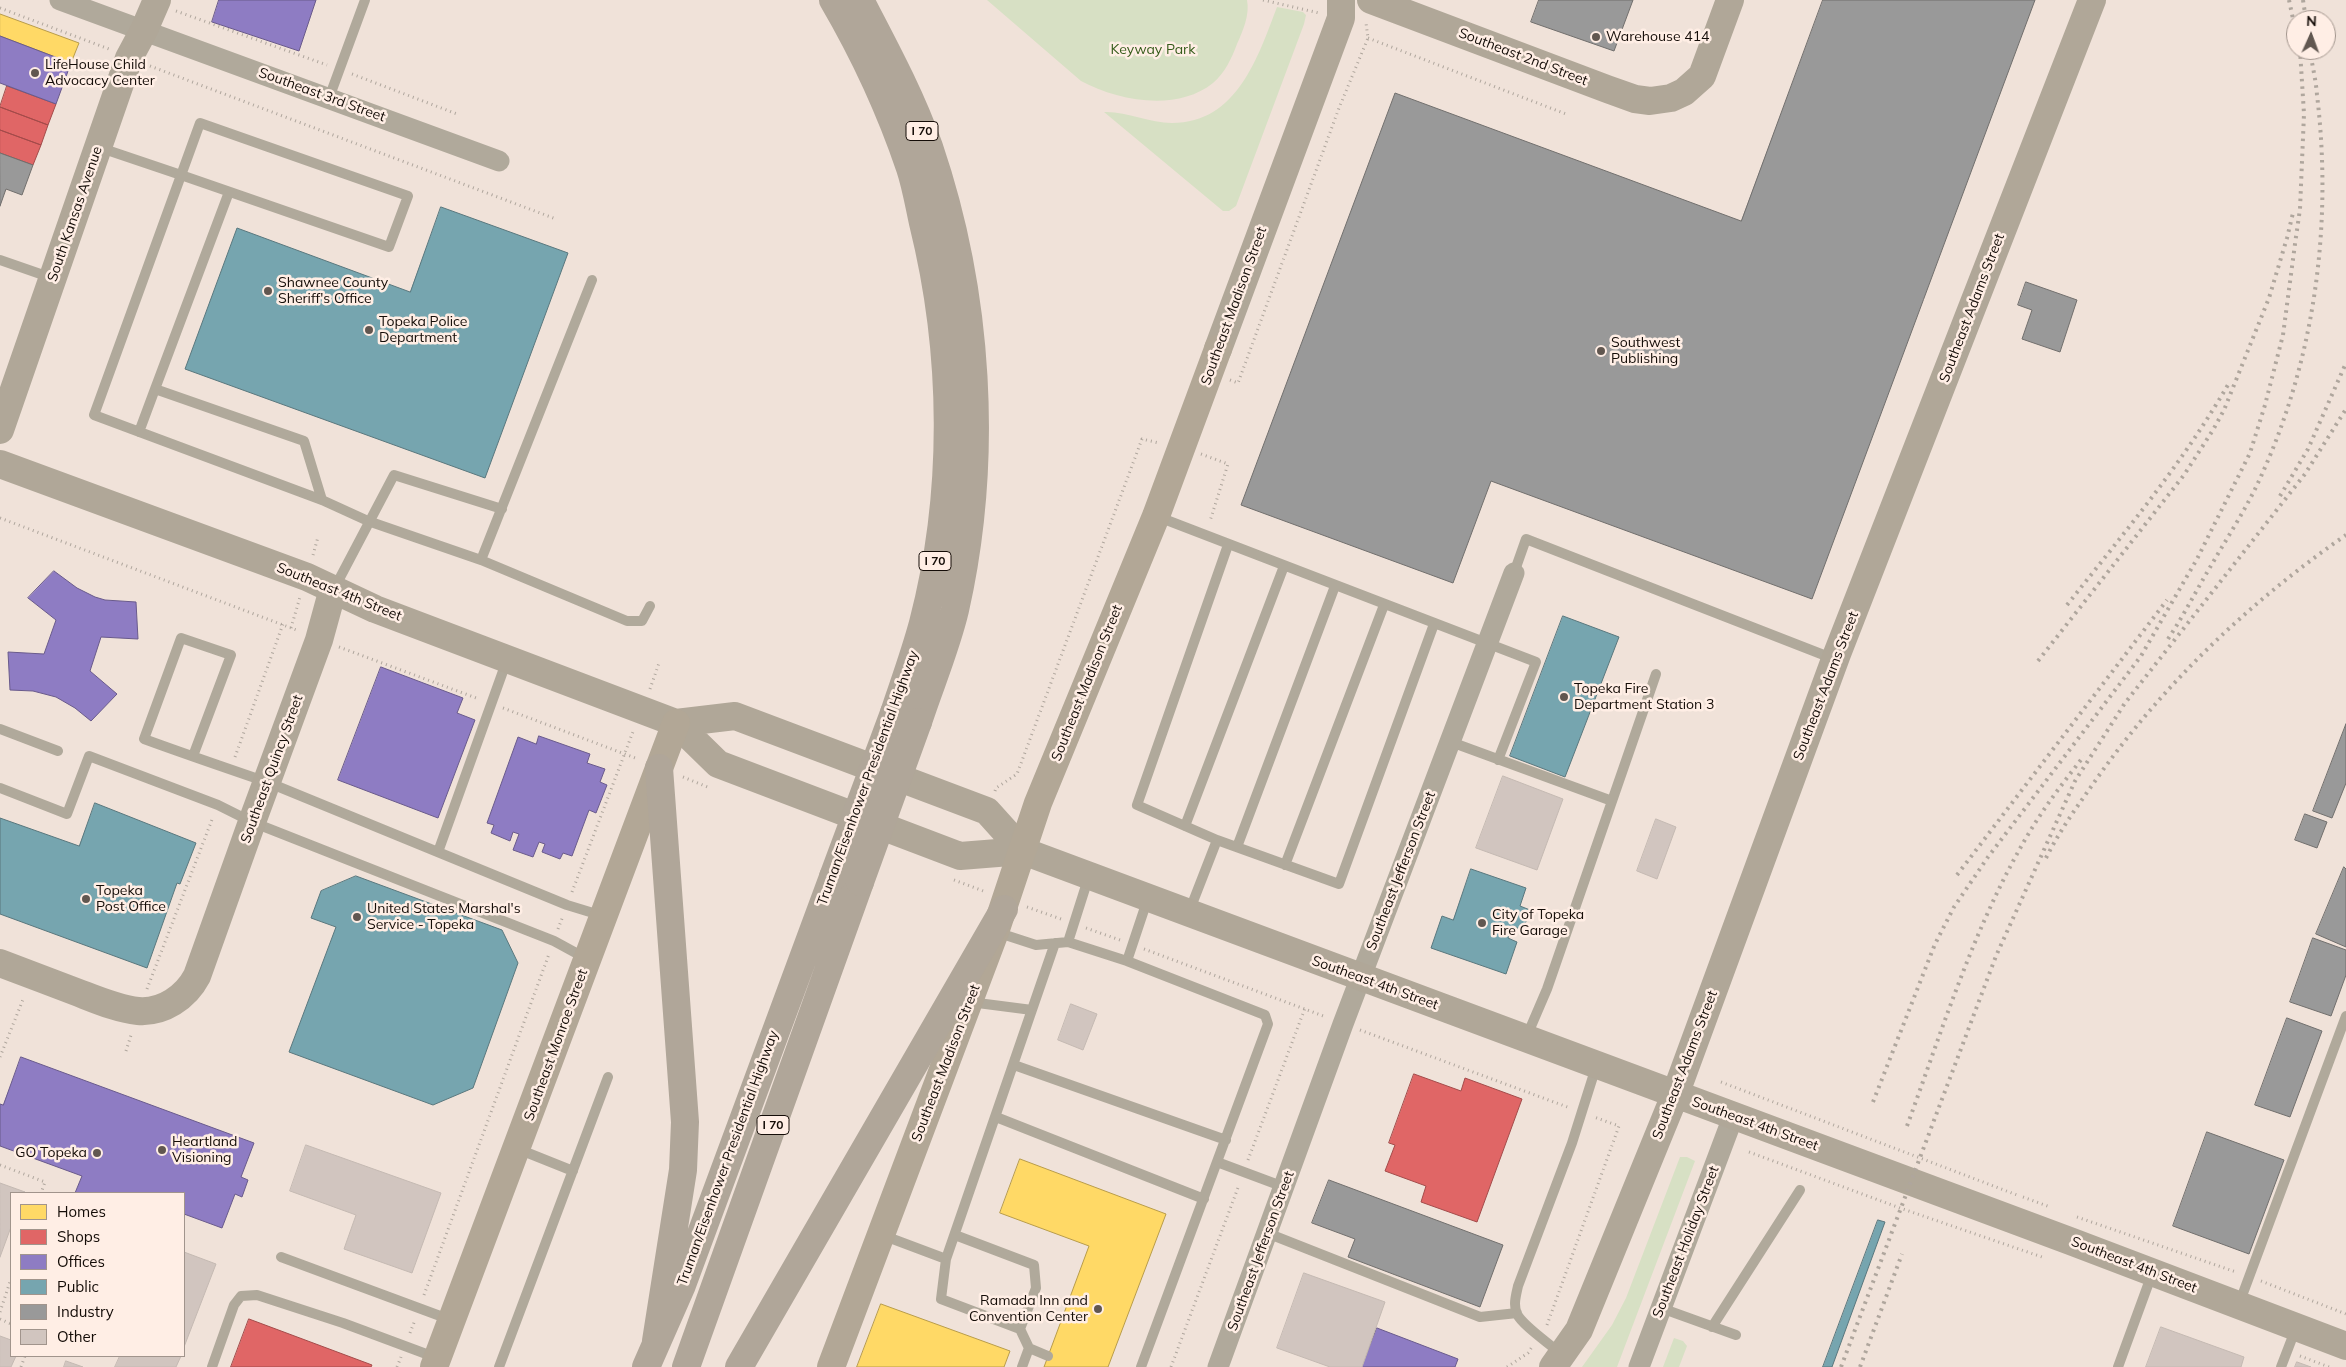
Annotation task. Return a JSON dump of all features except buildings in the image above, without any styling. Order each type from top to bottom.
[{"type":"highway","name":"Truman/Eisenhower Presidential Highway","points":[[686,1367],[860,882],[906,717],[937,549],[945,484],[947,405],[940,313],[932,257],[910,170],[900,140],[874,77],[833,0]]},
{"type":"highway","name":"Truman/Eisenhower Presidential Highway","points":[[646,1367],[656,1340],[682,1285],[833,877],[954,612],[967,545],[975,418],[974,370],[960,272],[949,220],[929,147],[909,98],[860,0]]},
{"type":"highway","points":[[656,1340],[683,1170],[685,1122],[659,768]]},
{"type":"highway","points":[[739,1367],[1002,913]]},
{"type":"main road","name":"Southeast Madison Street","points":[[831,1367],[1002,913],[1038,803],[1156,516],[1218,349]]},
{"type":"main road","name":"Southeast Monroe Street","points":[[436,1362],[518,1149],[676,723]]},
{"type":"street","name":"Southeast 3rd Street","points":[[60,0],[499,162]]},
{"type":"street","name":"Southeast Madison Street","points":[[1218,349],[1341,18],[1342,0]]},
{"type":"street","name":"Southeast 2nd Street","points":[[1371,0],[1415,12],[1635,99],[1650,101],[1677,95],[1689,88],[1702,76],[1730,0]]},
{"type":"street","name":"Southeast Adams Street","points":[[1557,1361],[1579,1330],[1674,1095],[1835,659],[2092,0]]},
{"type":"street","name":"South Kansas Avenue","points":[[0,430],[129,58],[156,2]]},
{"type":"street","name":"Southeast 4th Street","points":[[0,464],[307,578],[375,609],[676,723],[718,764],[960,856],[1023,851],[2239,1305],[2292,1339],[2346,1346]]},
{"type":"street","name":"Southeast Jefferson Street","points":[[1218,1367],[1342,1024],[1514,573]]},
{"type":"street","name":"Southeast Quincy Street","points":[[152,1009],[191,988],[197,976],[319,640],[333,589]]},
{"type":"street","name":"Southeast 4th Street","points":[[676,723],[735,716],[987,811],[1023,851]]},
{"type":"street","points":[[0,963],[126,1009],[152,1009]]},
{"type":"street","name":"Southeast Holiday Street","points":[[1639,1367],[1733,1117]]},
{"type":"lane","points":[[329,98],[365,0]]},
{"type":"lane","points":[[98,146],[181,175],[229,192],[389,247],[408,196],[200,123],[181,175],[94,415],[322,500],[368,521],[481,560],[628,621],[642,621],[650,606]]},
{"type":"lane","points":[[138,432],[229,192]]},
{"type":"lane","points":[[0,260],[53,278]]},
{"type":"lane","points":[[481,560],[592,280]]},
{"type":"lane","points":[[155,389],[304,441],[322,500]]},
{"type":"lane","name":"Southeast Quincy Street","points":[[333,589],[356,550],[368,521],[394,475],[502,509]]},
{"type":"lane","points":[[1156,516],[1536,662],[1498,760]]},
{"type":"lane","points":[[1514,573],[1526,539],[1835,659]]},
{"type":"lane","points":[[1228,544],[1137,805],[1217,840],[1339,884],[1434,624]]},
{"type":"lane","points":[[1185,826],[1284,566]]},
{"type":"lane","points":[[1237,847],[1335,586]]},
{"type":"lane","points":[[1285,865],[1384,605]]},
{"type":"lane","points":[[193,756],[231,655],[181,638],[144,739],[267,782],[567,905],[604,916]]},
{"type":"lane","points":[[438,852],[508,659]]},
{"type":"lane","points":[[1525,1039],[1547,989],[1656,674]]},
{"type":"lane","points":[[0,729],[58,751]]},
{"type":"lane","points":[[1451,742],[1612,801]]},
{"type":"lane","points":[[0,788],[67,814],[88,756],[218,805],[252,822],[554,942],[588,959]]},
{"type":"lane","points":[[1189,913],[1217,840]]},
{"type":"lane","points":[[1068,942],[1089,876]]},
{"type":"lane","points":[[1127,961],[1148,898]]},
{"type":"lane","points":[[1002,913],[1036,945],[1068,942],[1127,961],[1265,1015],[1268,1024],[1141,1367]]},
{"type":"lane","points":[[1048,1356],[1029,1348],[1020,1329],[941,1299],[946,1259],[1055,943]]},
{"type":"lane","points":[[969,1002],[1032,1010]]},
{"type":"lane","points":[[2239,1305],[2251,1278],[2346,1016]]},
{"type":"lane","points":[[1014,1065],[1226,1140]]},
{"type":"lane","points":[[1557,1361],[1540,1336],[1517,1313],[1518,1286],[1582,1112],[1596,1066]]},
{"type":"lane","points":[[499,1367],[608,1077]]},
{"type":"lane","points":[[996,1117],[1204,1199]]},
{"type":"lane","points":[[518,1149],[573,1171]]},
{"type":"lane","points":[[1218,1162],[1284,1187]]},
{"type":"lane","points":[[1712,1327],[1800,1190]]},
{"type":"lane","points":[[1267,1233],[1480,1317],[1517,1313]]},
{"type":"lane","points":[[881,1234],[946,1259]]},
{"type":"lane","points":[[955,1235],[1034,1265],[1036,1288],[1020,1329]]},
{"type":"lane","points":[[281,1257],[452,1320]]},
{"type":"lane","points":[[2118,1367],[2152,1272]]},
{"type":"lane","points":[[212,1367],[234,1305],[241,1296],[257,1295],[343,1323],[405,1346],[436,1362]]},
{"type":"lane","points":[[1661,1308],[1736,1335]]},
{"type":"lane","points":[[2281,1367],[2292,1339]]},
{"type":"lane","points":[[1022,1367],[1029,1348]]},
{"type":"path","points":[[156,2],[457,114]]},
{"type":"path","points":[[0,8],[556,219]]},
{"type":"path","points":[[1368,38],[1566,114]]},
{"type":"path","points":[[987,811],[996,788],[1017,774],[1142,439]]},
{"type":"path","points":[[0,518],[719,791]]},
{"type":"path","points":[[230,769],[282,624]]},
{"type":"path","points":[[397,1367],[567,905],[659,663]]},
{"type":"path","points":[[126,1051],[152,1009],[218,805]]},
{"type":"path","points":[[960,856],[949,878],[1002,913],[1074,924],[1620,1126],[1549,1322],[1528,1353],[1507,1367]]},
{"type":"path","points":[[0,1057],[32,975]]},
{"type":"path","points":[[1171,1367],[1305,1008]]},
{"type":"path","points":[[1721,1082],[2057,1209]]},
{"type":"path","points":[[1749,1152],[1892,1205],[2045,1258]]},
{"type":"path","points":[[0,1165],[45,1182],[41,1192]]},
{"type":"path","points":[[2074,1216],[2251,1278],[2346,1314]]},
{"type":"path","points":[[0,1312],[10,1283]]},
{"type":"path","points":[[2292,1339],[2329,1367]]},
{"type":"green space","name":"Keyway Park","points":[[987,0],[1247,0],[1248,11],[1244,28],[1230,60],[1221,75],[1213,83],[1199,92],[1182,98],[1147,100],[1112,94],[1081,81]]},
{"type":"green space","points":[[1277,7],[1303,12],[1306,15],[1304,24],[1236,206],[1229,211],[1223,211],[1104,112],[1121,113],[1172,123],[1194,120],[1213,112],[1229,99],[1242,84],[1253,66]]},
{"type":"green space","points":[[1680,1157],[1687,1157],[1695,1161],[1617,1367],[1582,1367],[1612,1325],[1626,1298]]},
{"type":"green space","points":[[1674,1338],[1683,1341],[1687,1346],[1679,1367],[1663,1367]]},
{"type":"railway","points":[[2289,0],[2291,10]]},
{"type":"railway","points":[[2303,0],[2304,10]]},
{"type":"railway","points":[[1873,1102],[1935,944],[1954,907],[1988,857],[2141,656],[2197,559],[2250,453],[2265,405],[2283,335],[2300,209],[2304,114],[2301,60]]},
{"type":"railway","points":[[2168,639],[2257,485],[2277,439],[2293,392],[2305,343],[2320,245],[2321,145],[2312,60]]},
{"type":"railway","points":[[2038,661],[2184,475],[2213,430],[2224,410],[2269,298],[2293,213]]},
{"type":"railway","points":[[2280,496],[2308,449],[2346,363]]},
{"type":"railway","points":[[2067,605],[2173,469],[2229,383]]},
{"type":"railway","points":[[1841,1367],[1996,956],[2075,781],[2125,703],[2305,474],[2346,409]]},
{"type":"railway","points":[[2046,858],[2074,811],[2119,748],[2177,680],[2241,618],[2310,561],[2346,535]]},
{"type":"railway","points":[[1957,875],[2167,600]]},
{"type":"railway","points":[[1907,1126],[1962,974],[1994,899],[2032,828],[2084,756]]},
{"type":"railway","points":[[1860,1367],[1902,1254]]},
{"type":"place","name":"Warehouse 414","points":[[1596,37]]},
{"type":"place","name":"LifeHouse Child Advocacy Center","points":[[35,73]]},
{"type":"place","name":"Shawnee County Sheriff's Office","points":[[268,291]]},
{"type":"place","name":"Topeka Police Department","points":[[369,330]]},
{"type":"place","name":"Southwest Publishing","points":[[1601,351]]},
{"type":"place","name":"Topeka Fire Department Station 3","points":[[1564,697]]},
{"type":"place","name":"Topeka Post Office","points":[[86,899]]},
{"type":"place","name":"United States Marshal's Service - Topeka","points":[[357,917]]},
{"type":"place","name":"City of Topeka Fire Garage","points":[[1482,923]]},
{"type":"place","name":"Heartland Visioning","points":[[162,1150]]},
{"type":"place","name":"GO Topeka","points":[[97,1153]]},
{"type":"place","name":"Ramada Inn and Convention Center","points":[[1098,1309]]}]
